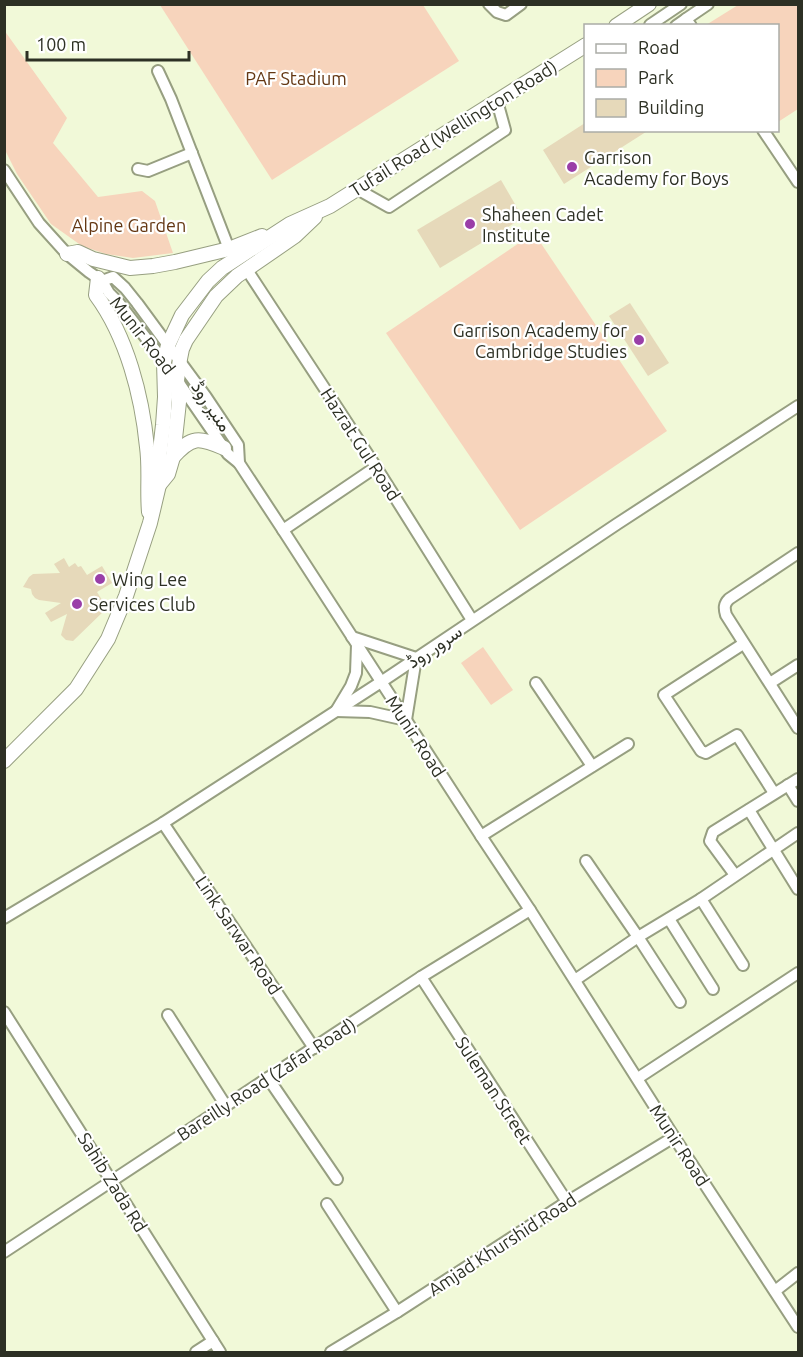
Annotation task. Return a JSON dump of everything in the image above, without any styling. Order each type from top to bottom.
[{"type":"main road","points":[[620,24],[649,4]]},
{"type":"main road","name":"Tufail Road (Wellington Road)","points":[[173,457],[179,402],[177,380],[182,349],[216,296],[237,276],[295,236],[321,212],[584,46]]},
{"type":"main road","name":"Tufail Road (Wellington Road)","points":[[159,485],[157,476],[165,397],[164,362],[168,345],[183,315],[214,274],[290,224],[321,212]]},
{"type":"main road","points":[[67,254],[78,252],[93,259],[130,268],[153,266],[229,249],[273,234]]},
{"type":"main road","points":[[100,279],[96,295],[109,313],[120,336],[142,414],[148,449],[147,493],[150,523]]},
{"type":"main road","points":[[4,760],[76,688],[108,639],[126,596],[150,523],[159,485],[168,474],[173,457],[191,441],[202,440],[224,448]]},
{"type":"street","points":[[489,4],[497,12],[506,15],[521,4]]},
{"type":"street","points":[[651,24],[681,4]]},
{"type":"street","points":[[688,22],[708,4]]},
{"type":"street","points":[[158,71],[229,249]]},
{"type":"street","points":[[357,189],[389,207],[505,130],[497,101]]},
{"type":"street","points":[[764,132],[798,182]]},
{"type":"street","points":[[138,169],[148,171],[192,153]]},
{"type":"street","name":"Munir Road","points":[[4,170],[39,223],[67,254],[100,279],[164,362],[228,454],[238,463],[530,910],[798,1327]]},
{"type":"street","name":"Hazrat Gul Road","points":[[247,270],[376,467],[472,621]]},
{"type":"street","name":"منیر روڈ","points":[[100,279],[113,278],[125,288],[180,359],[238,445],[238,463]]},
{"type":"street","name":"سرور روڈ","points":[[4,918],[163,823],[381,682],[798,406]]},
{"type":"street","points":[[283,530],[376,467]]},
{"type":"street","points":[[798,553],[729,599],[724,610],[743,644],[798,728]]},
{"type":"street","points":[[355,641],[416,658],[406,720],[370,712],[336,711],[356,673],[355,641]]},
{"type":"street","points":[[743,644],[664,695],[701,751],[706,753],[737,735],[774,793]]},
{"type":"street","points":[[770,683],[798,665]]},
{"type":"street","points":[[536,682],[592,766]]},
{"type":"street","points":[[480,836],[628,744]]},
{"type":"street","points":[[735,875],[710,841],[713,831],[798,778]]},
{"type":"street","points":[[788,785],[798,801]]},
{"type":"street","points":[[749,810],[798,890]]},
{"type":"street","name":"Link Sarwar Road","points":[[163,823],[314,1048]]},
{"type":"street","points":[[575,980],[798,833]]},
{"type":"street","points":[[586,861],[680,1002]]},
{"type":"street","points":[[701,899],[743,965]]},
{"type":"street","name":"Bareilly Road (Zafar Road)","points":[[4,1252],[421,977],[530,910]]},
{"type":"street","points":[[669,919],[713,989]]},
{"type":"street","points":[[638,1078],[798,973]]},
{"type":"street","name":"Suleman Street","points":[[421,977],[567,1202]]},
{"type":"street","name":"Sahib Zada Rd","points":[[4,1012],[220,1353]]},
{"type":"street","points":[[168,1015],[226,1106]]},
{"type":"street","points":[[268,1078],[337,1179]]},
{"type":"street","name":"Amjad Khurshid Road","points":[[331,1353],[567,1202],[674,1137]]},
{"type":"street","points":[[327,1204],[398,1312]]},
{"type":"street","points":[[776,1291],[798,1273]]},
{"type":"street","points":[[196,1353],[213,1341]]},
{"type":"green space","name":"PAF Stadium","points":[[160,5],[423,5],[459,61],[272,180]]},
{"type":"green space","points":[[738,5],[798,5],[798,109],[779,121],[779,24],[708,24]]},
{"type":"green space","name":"Alpine Garden","points":[[4,30],[67,118],[53,143],[98,197],[142,191],[155,201],[173,253],[133,258],[106,254],[82,246],[51,224],[17,174],[5,150]]},
{"type":"green space","points":[[534,233],[667,431],[520,530],[386,333]]},
{"type":"green space","points":[[483,647],[513,690],[491,705],[461,663]]},
{"type":"building","name":"Garrison Academy for Boys","points":[[584,124],[584,132],[646,132],[564,184],[543,150]]},
{"type":"building","name":"Shaheen Cadet Institute","points":[[501,180],[523,218],[440,268],[417,230]]},
{"type":"building","name":"Garrison Academy for Cambridge Studies","points":[[630,303],[669,363],[648,376],[609,316]]},
{"type":"building","name":"Services Club","points":[[64,558],[69,567],[75,563],[78,567],[81,566],[87,575],[102,566],[112,583],[97,592],[107,608],[73,641],[66,640],[61,635],[67,614],[51,622],[45,613],[61,603],[39,600],[32,594],[31,589],[23,587],[33,574],[60,573],[54,564]]},
{"type":"place","name":"Garrison Academy for Boys","points":[[572,167]]},
{"type":"place","name":"Shaheen Cadet Institute","points":[[470,224]]},
{"type":"place","name":"Garrison Academy for Cambridge Studies","points":[[639,340]]},
{"type":"place","name":"Wing Lee","points":[[100,579]]},
{"type":"place","name":"Services Club","points":[[77,604]]}]
